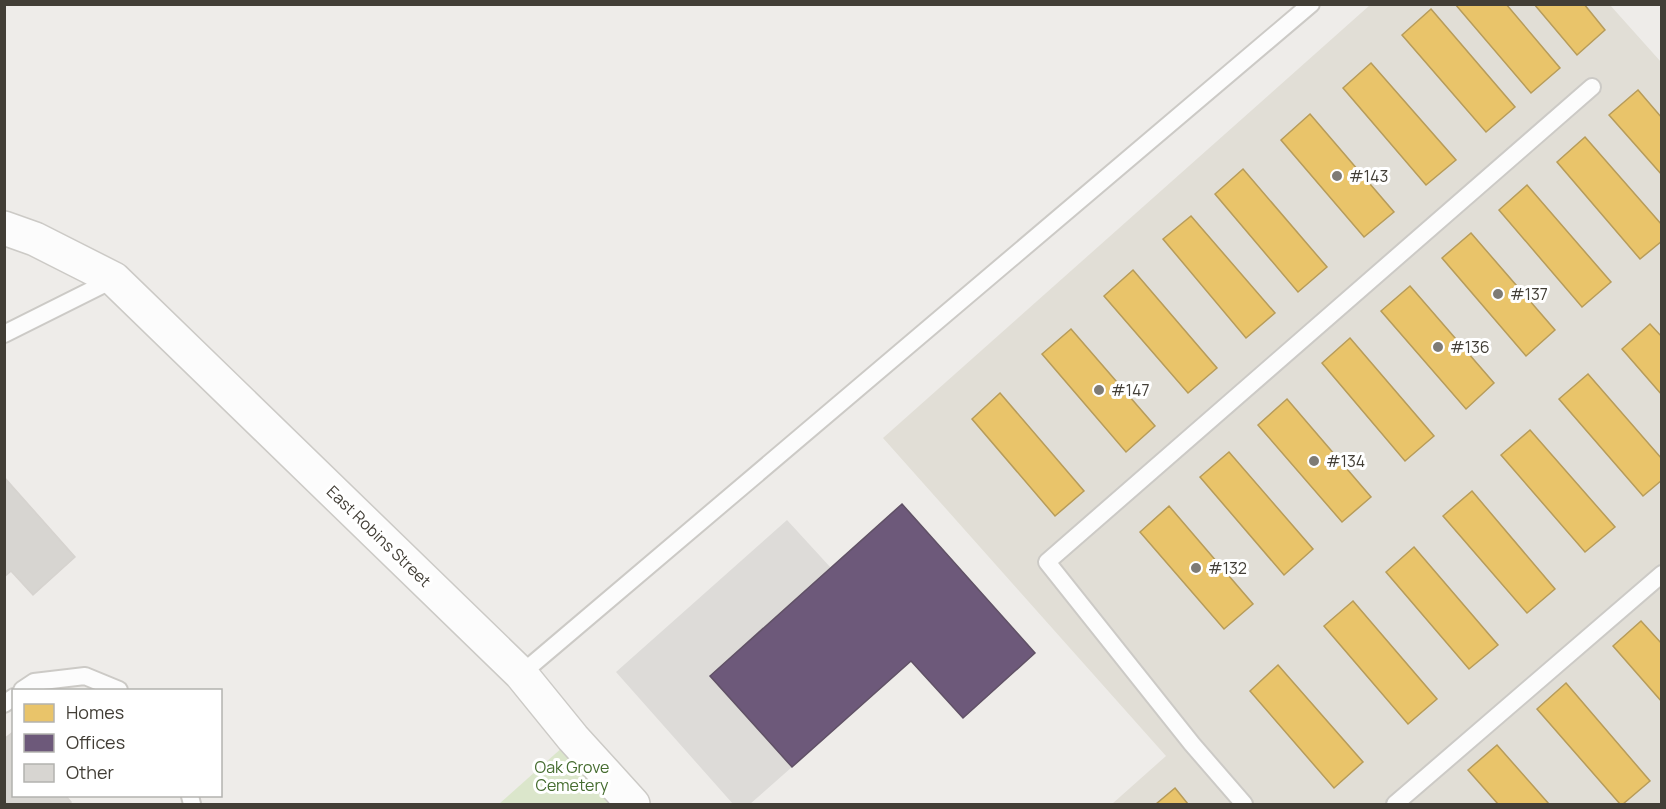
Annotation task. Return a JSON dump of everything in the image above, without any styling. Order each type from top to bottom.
[{"type":"street","name":"East Robins Street","points":[[4,228],[35,239],[114,279],[521,674],[573,738],[633,804]]},
{"type":"lane","points":[[521,674],[1311,4]]},
{"type":"lane","points":[[1244,804],[1192,744],[1047,562],[1592,87]]},
{"type":"lane","points":[[4,334],[114,279]]},
{"type":"lane","points":[[1395,804],[1662,574]]},
{"type":"lane","points":[[24,689],[34,682],[85,676],[117,689]]},
{"type":"shaded area","points":[[1370,5],[1610,5],[1661,62],[1661,804],[1112,804],[1166,756],[883,438]]},
{"type":"shaded area","points":[[787,520],[831,568],[710,675],[792,767],[750,804],[733,804],[616,672]]},
{"type":"green space","name":"Oak Grove Cemetery","points":[[573,738],[633,804],[499,804]]},
{"type":"building: Homes","points":[[1455,4],[1506,4],[1560,68],[1531,93]]},
{"type":"building: Homes","points":[[1534,4],[1584,4],[1605,30],[1577,55]]},
{"type":"building: Homes","points":[[1431,9],[1515,107],[1486,132],[1402,35]]},
{"type":"building: Homes","points":[[1371,63],[1456,160],[1426,185],[1343,88]]},
{"type":"building: Homes","points":[[1638,90],[1662,118],[1662,175],[1609,115]]},
{"type":"building: Homes","name":"#143","points":[[1310,114],[1394,212],[1364,237],[1281,140]]},
{"type":"building: Homes","points":[[1585,137],[1662,225],[1662,241],[1640,259],[1557,162]]},
{"type":"building: Homes","points":[[1243,169],[1327,267],[1298,292],[1215,194]]},
{"type":"building: Homes","points":[[1527,185],[1611,282],[1582,307],[1499,210]]},
{"type":"building: Homes","points":[[1191,216],[1275,313],[1246,338],[1163,239]]},
{"type":"building: Homes","name":"#137","points":[[1471,233],[1555,330],[1526,356],[1442,258]]},
{"type":"building: Homes","points":[[1133,270],[1217,368],[1188,393],[1104,296]]},
{"type":"building: Homes","name":"#136","points":[[1410,286],[1494,383],[1466,409],[1381,311]]},
{"type":"building: Homes","points":[[1650,324],[1662,337],[1662,395],[1622,349]]},
{"type":"building: Homes","name":"#147","points":[[1071,329],[1155,426],[1126,452],[1042,354]]},
{"type":"building: Homes","points":[[1350,338],[1434,436],[1405,461],[1322,363]]},
{"type":"building: Homes","points":[[1588,374],[1662,459],[1662,480],[1643,496],[1559,399]]},
{"type":"building: Homes","points":[[1000,393],[1084,491],[1055,516],[972,419]]},
{"type":"building: Homes","name":"#134","points":[[1287,399],[1371,497],[1342,522],[1258,425]]},
{"type":"building: Homes","points":[[1530,430],[1615,527],[1585,552],[1501,455]]},
{"type":"building: Homes","points":[[1229,452],[1313,549],[1284,575],[1200,477]]},
{"type":"building: Homes","points":[[1472,491],[1555,589],[1527,613],[1443,516]]},
{"type":"building: Homes","name":"#132","points":[[1169,506],[1253,604],[1224,629],[1140,532]]},
{"type":"building: Homes","points":[[1414,547],[1498,645],[1469,669],[1386,572]]},
{"type":"building: Homes","points":[[1353,601],[1437,699],[1408,724],[1324,626]]},
{"type":"building: Homes","points":[[1641,621],[1662,644],[1662,702],[1613,646]]},
{"type":"building: Homes","points":[[1278,665],[1363,762],[1334,788],[1250,691]]},
{"type":"building: Homes","points":[[1566,683],[1650,781],[1623,804],[1620,804],[1537,709]]},
{"type":"building: Homes","points":[[1497,745],[1549,804],[1498,804],[1468,770]]},
{"type":"building: Homes","points":[[1175,788],[1188,804],[1156,804]]},
{"type":"building: Offices","points":[[902,504],[1035,653],[963,718],[911,661],[792,767],[710,676]]},
{"type":"building: Other","points":[[4,477],[75,557],[33,595],[11,571],[4,577]]},
{"type":"building: Other","points":[[12,733],[12,797],[67,797],[71,802],[68,804],[4,804],[4,739]]},
{"type":"place","name":"#143","points":[[1337,176]]},
{"type":"place","name":"#137","points":[[1498,294]]},
{"type":"place","name":"#136","points":[[1438,347]]},
{"type":"place","name":"#147","points":[[1099,390]]},
{"type":"place","name":"#134","points":[[1314,461]]},
{"type":"place","name":"#132","points":[[1196,568]]}]
